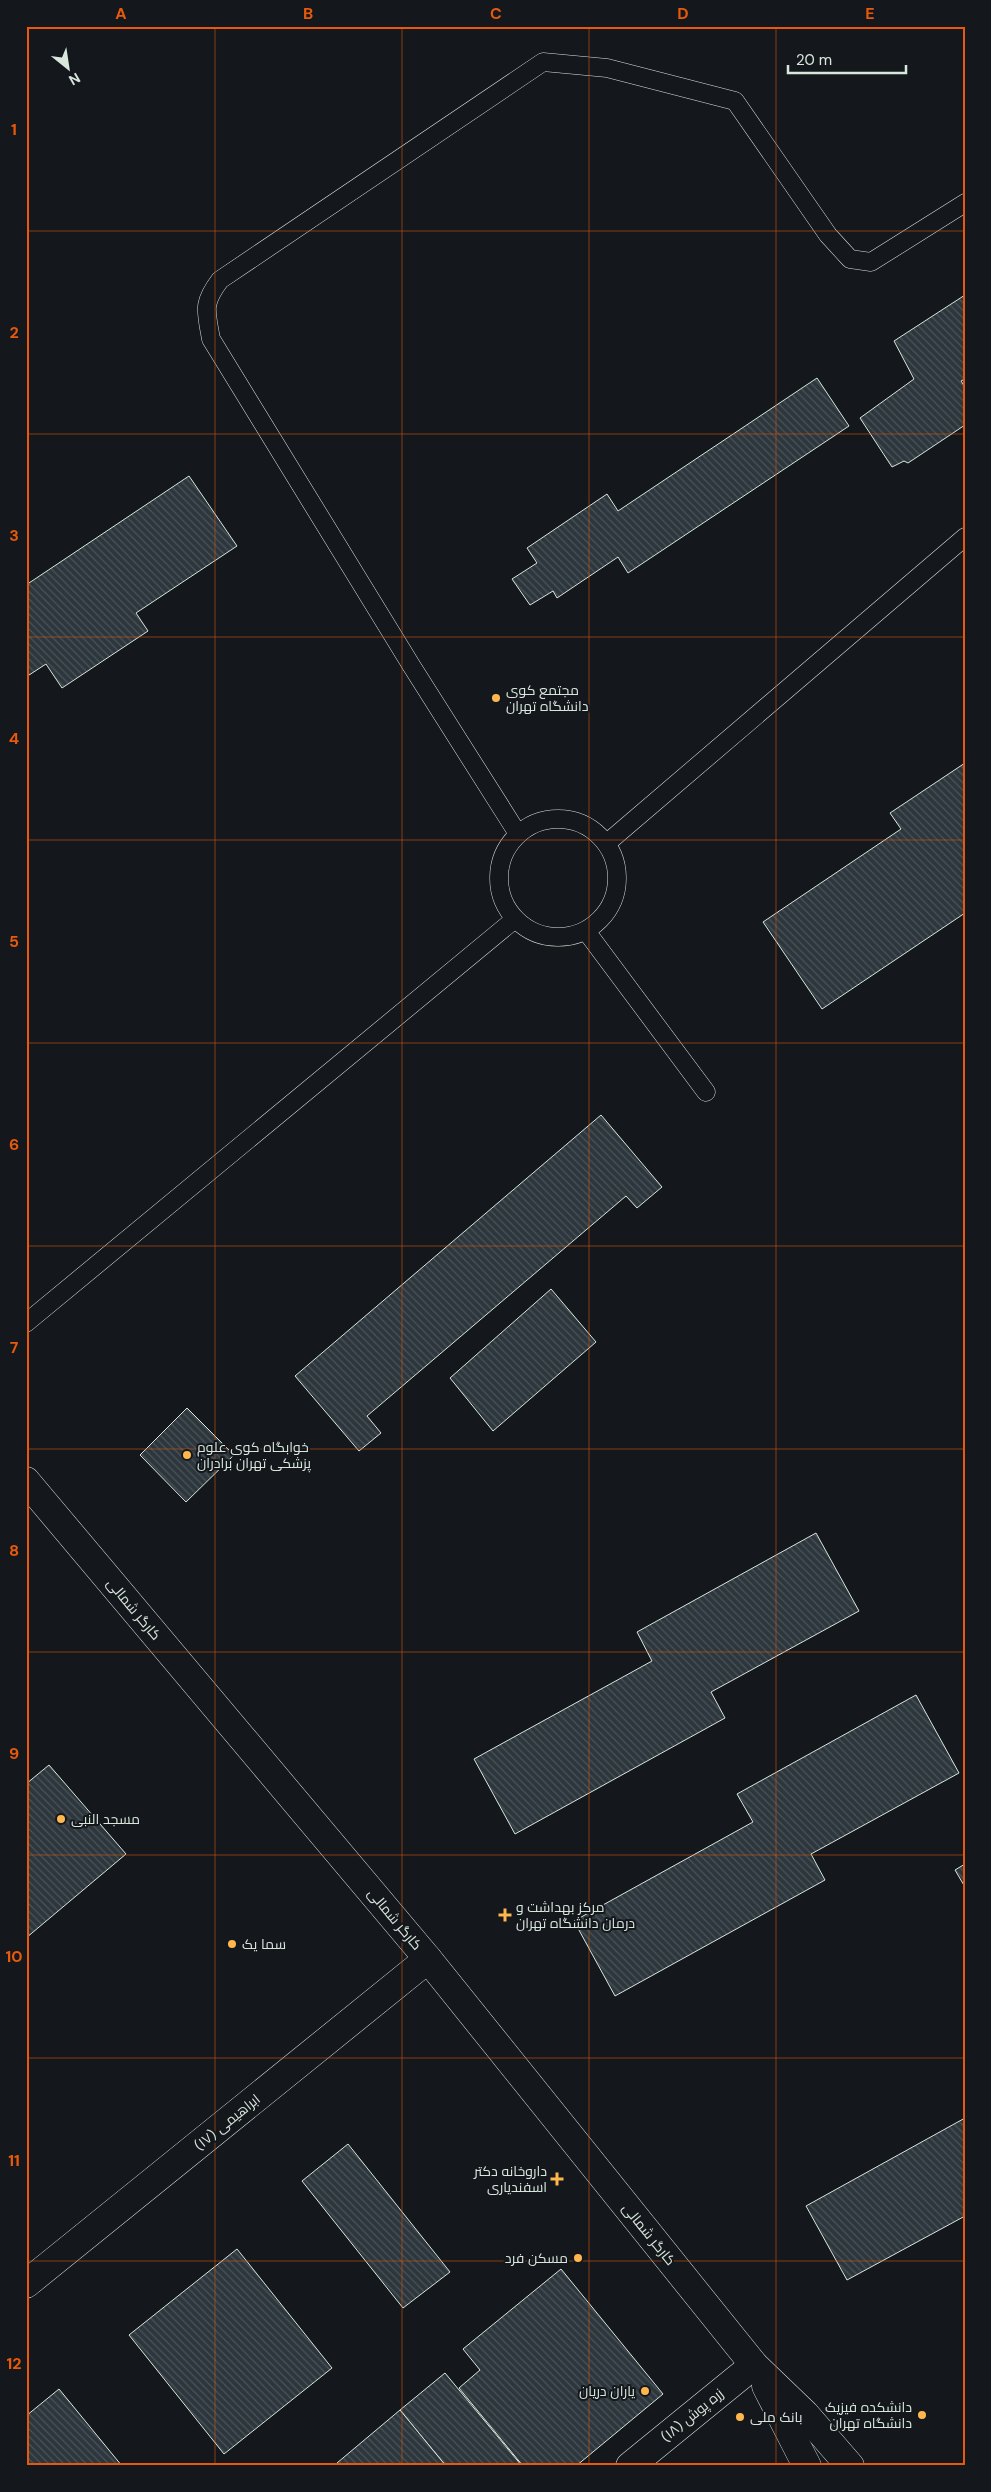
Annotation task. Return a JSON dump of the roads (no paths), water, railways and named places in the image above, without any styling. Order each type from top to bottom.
[{"type":"main road","name":"کارگر شمالی","points":[[26,1481],[428,1960],[754,2365],[805,2414],[850,2466]]},
{"type":"main road","name":"ابراهیمی (۱۷)","points":[[26,2284],[428,1960]]},
{"type":"main road","name":"کارگر شمالی","points":[[754,2365],[807,2466]]},
{"type":"main road","name":"زره پوش (۱۸)","points":[[630,2466],[754,2365]]},
{"type":"lane","points":[[518,834],[406,657],[211,339],[207,317],[207,297],[220,280],[543,62],[607,68],[735,101],[828,235],[850,259],[871,262],[965,203]]},
{"type":"lane","points":[[607,843],[965,537]]},
{"type":"lane","points":[[554,818],[567,820],[592,829],[607,843],[616,861],[618,882],[610,908],[602,919],[586,931],[567,938],[548,937],[530,931],[515,919],[504,904],[498,885],[500,866],[506,848],[518,834],[535,823],[554,818]]},
{"type":"lane","points":[[26,1323],[515,919]]},
{"type":"lane","points":[[586,931],[706,1092]]},
{"type":"place","name":"مجتمع کوی دانشگاه تهران","points":[[496,698]]},
{"type":"place","name":"خوابگاه کوی علوم پزشکی تهران برادران","points":[[187,1455]]},
{"type":"place","name":"مسجد النبی","points":[[61,1819]]},
{"type":"place","name":"مرکز بهداشت و درمان دانشگاه تهران","points":[[505,1915]]},
{"type":"place","name":"سما یک","points":[[232,1944]]},
{"type":"place","name":"داروخانه دکتر اسفندیاری","points":[[557,2179]]},
{"type":"place","name":"مسکن فرد","points":[[578,2258]]},
{"type":"place","name":"یاران دریان","points":[[645,2391]]},
{"type":"place","name":"دانشکده فیزیک دانشگاه تهران","points":[[922,2415]]},
{"type":"place","name":"بانک ملی","points":[[740,2417]]}]
